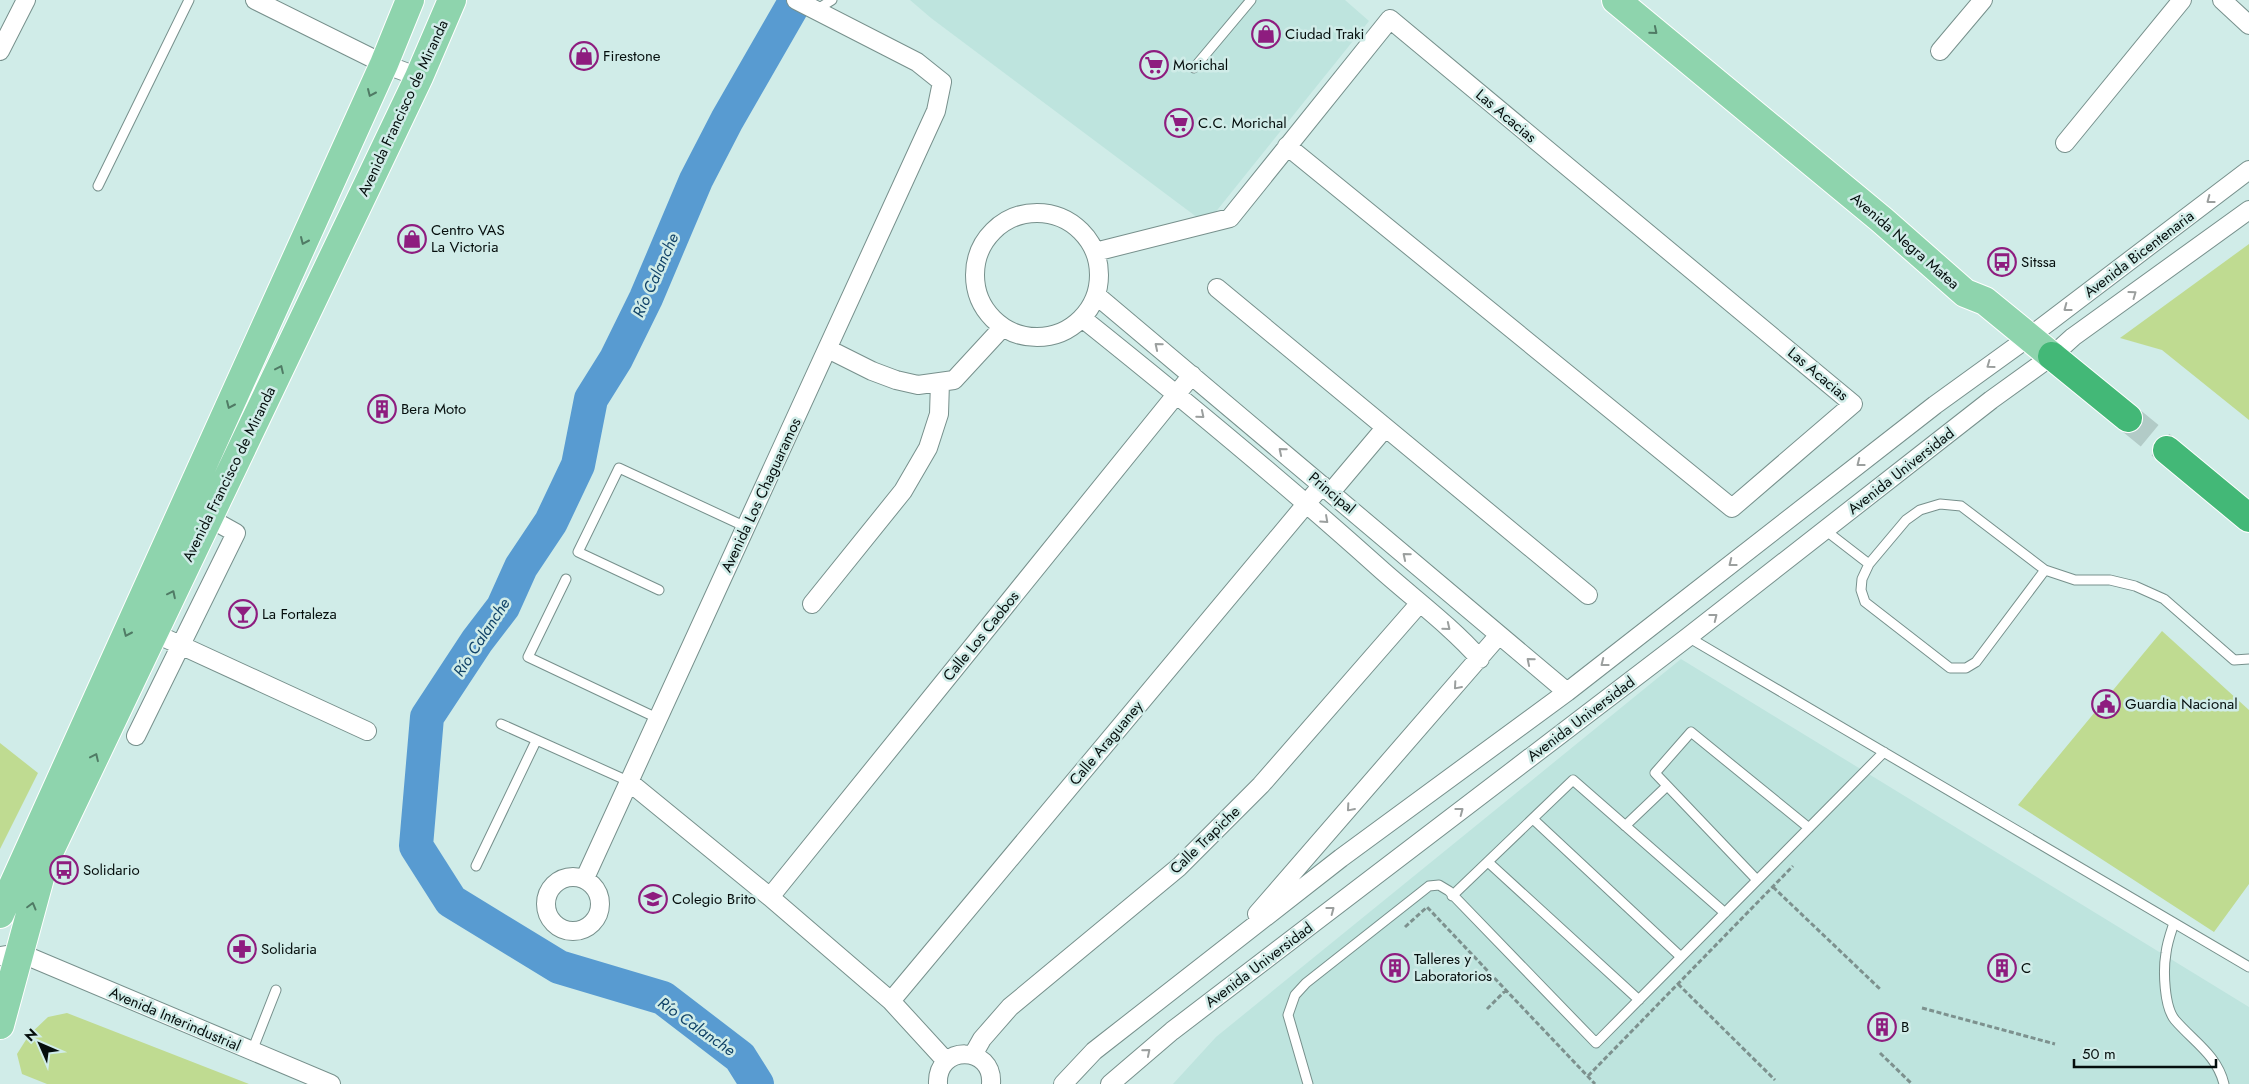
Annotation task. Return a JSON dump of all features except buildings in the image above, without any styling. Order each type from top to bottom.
[{"type":"highway","points":[[2052,356],[2128,418]]},
{"type":"highway","points":[[2167,450],[2249,518]]},
{"type":"main road","name":"Avenida Francisco de Miranda","points":[[0,914],[384,64],[410,0]]},
{"type":"main road","name":"Avenida Francisco de Miranda","points":[[0,1025],[10,954],[44,863],[419,77],[452,0]]},
{"type":"main road","name":"Avenida Negra Matea","points":[[1616,0],[1882,220],[1965,292],[1985,301]]},
{"type":"main road","name":"Avenida Negra Matea","points":[[1645,0],[1974,277],[1985,301]]},
{"type":"main road","points":[[1985,301],[2052,356]]},
{"type":"street","points":[[0,51],[26,0]]},
{"type":"street","points":[[255,0],[384,64],[419,77]]},
{"type":"street","points":[[1940,51],[1983,0]]},
{"type":"street","points":[[2065,143],[2182,0]]},
{"type":"street","points":[[2222,0],[2249,25]]},
{"type":"street","name":"Avenida Los Chaguaramos","points":[[584,878],[936,111],[942,82],[917,62],[805,4]]},
{"type":"street","name":"Las Acacias","points":[[1095,252],[1230,218],[1287,146],[1390,19],[1853,404],[1732,508],[1287,146]]},
{"type":"street","name":"Avenida Bicentenaria","points":[[2029,337],[2249,170]]},
{"type":"street","name":"Avenida Bicentenaria","points":[[2052,356],[2073,337],[2249,210]]},
{"type":"street","points":[[1027,213],[1048,213],[1068,220],[1084,234],[1095,252],[1099,273],[1096,295],[1082,318],[1064,331],[1044,337],[1022,336],[1002,328],[986,313],[976,294],[974,273],[978,252],[990,233],[1006,220],[1027,213]]},
{"type":"street","points":[[1217,288],[1588,595]]},
{"type":"street","name":"Principal","points":[[1096,295],[1567,692]]},
{"type":"street","name":"Principal","points":[[1082,318],[1177,394],[1306,502],[1419,604],[1463,640],[1480,659]]},
{"type":"street","points":[[828,349],[896,380],[918,385],[954,380],[1002,328]]},
{"type":"street","name":"Avenida Universidad","points":[[1063,1084],[1094,1051],[1341,858],[1567,692],[1935,405],[2029,337]]},
{"type":"street","name":"Avenida Universidad","points":[[1110,1084],[1180,1025],[1688,637],[1991,400],[2052,356]]},
{"type":"street","name":"Calle Los Caobos","points":[[770,897],[1192,375]]},
{"type":"street","points":[[812,604],[903,491],[928,448],[939,414],[940,382]]},
{"type":"street","name":"Calle Araguaney","points":[[891,1001],[1306,502],[1326,488],[1385,428]]},
{"type":"street","points":[[136,736],[236,533],[209,518]]},
{"type":"street","name":"Calle Trapiche","points":[[973,1055],[982,1039],[1010,1007],[1179,868],[1261,785],[1419,604]]},
{"type":"street","points":[[1661,619],[1688,637]]},
{"type":"street","points":[[154,633],[367,731]]},
{"type":"street","name":"Avenida Universidad","points":[[1230,944],[1500,635]]},
{"type":"street","points":[[628,781],[770,897],[891,1001],[946,1061]]},
{"type":"street","name":"Avenida Interindustrial","points":[[10,954],[331,1084]]},
{"type":"street","points":[[938,1084],[940,1068],[946,1061],[964,1054],[973,1055],[985,1064],[990,1072],[991,1084]]},
{"type":"lane","points":[[98,186],[189,0]]},
{"type":"lane","points":[[805,4],[832,0]]},
{"type":"lane","points":[[1194,68],[1251,0]]},
{"type":"lane","points":[[659,590],[578,552],[619,468],[746,527]]},
{"type":"lane","points":[[2045,570],[1976,662],[1966,668],[1950,668],[1865,602],[1861,590],[1862,579],[1869,564],[1906,520],[1920,510],[1940,504],[1961,506],[2045,570],[2075,580],[2110,580],[2135,586],[2164,600],[2234,660],[2249,659]]},
{"type":"lane","points":[[1825,530],[1869,564]]},
{"type":"lane","points":[[566,579],[528,657],[657,718]]},
{"type":"lane","points":[[1688,637],[2249,967]]},
{"type":"lane","points":[[501,724],[628,781]]},
{"type":"lane","points":[[1757,880],[1655,773],[1691,732],[1810,828]]},
{"type":"lane","points":[[476,866],[536,741]]},
{"type":"lane","points":[[1308,1084],[1296,1048],[1288,1015],[1292,1002],[1300,988],[1429,886],[1439,885],[1445,887],[1596,1043],[1884,752]]},
{"type":"lane","points":[[1452,896],[1573,780],[1725,913]]},
{"type":"lane","points":[[1625,826],[1667,786]]},
{"type":"lane","points":[[1533,819],[1681,957]]},
{"type":"lane","points":[[1488,862],[1639,1000]]},
{"type":"lane","points":[[2174,923],[2165,956],[2167,1003],[2175,1020],[2217,1064],[2224,1084]]},
{"type":"lane","points":[[252,1051],[276,990]]},
{"type":"path","points":[[1588,1076],[1800,859]]},
{"type":"path","points":[[1773,887],[1880,989]]},
{"type":"path","points":[[1405,927],[1427,907],[1595,1084]]},
{"type":"path","points":[[1678,984],[1775,1080]]},
{"type":"path","points":[[1487,1009],[1506,990]]},
{"type":"path","points":[[1922,1008],[2055,1044]]},
{"type":"path","points":[[1880,1053],[1912,1084]]},
{"type":"shaded area","name":"C.C. Morichal","points":[[910,0],[1345,0],[1369,21],[1206,224],[931,18]]},
{"type":"shaded area","points":[[1681,659],[2249,1007],[2249,1084],[1173,1084],[1216,1037]]},
{"type":"green space","points":[[2249,244],[2249,420],[2162,350],[2120,338]]},
{"type":"green space","points":[[2162,631],[2249,710],[2249,884],[2214,932],[2018,805]]},
{"type":"green space","points":[[0,743],[38,773],[0,849]]},
{"type":"green space","points":[[67,1013],[249,1084],[47,1084],[22,1074],[17,1054],[29,1035],[48,1017]]},
{"type":"waterway","name":"Río Calanche","points":[[757,1084],[740,1057],[663,998],[559,967],[451,901],[416,846],[427,717],[477,641],[503,607],[521,567],[551,522],[578,465],[591,399],[616,359],[646,298],[696,180],[727,120],[796,0]]},
{"type":"tunnel","points":[[2128,418],[2167,450]]},
{"type":"place","name":"Ciudad Traki","points":[[1266,34]]},
{"type":"place","name":"Firestone","points":[[584,56]]},
{"type":"place","name":"Morichal","points":[[1154,65]]},
{"type":"place","name":"C.C. Morichal","points":[[1179,123]]},
{"type":"place","name":"Centro VAS La Victoria","points":[[412,239]]},
{"type":"place","name":"Sitssa","points":[[2002,262]]},
{"type":"place","name":"Bera Moto","points":[[382,409]]},
{"type":"place","name":"La Fortaleza","points":[[243,614]]},
{"type":"place","name":"Guardia Nacional","points":[[2106,704]]},
{"type":"place","name":"Solidario","points":[[64,870]]},
{"type":"place","name":"Colegio Brito","points":[[653,899]]},
{"type":"place","name":"Solidaria","points":[[242,949]]},
{"type":"place","name":"Talleres y Laboratorios","points":[[1395,968]]},
{"type":"place","name":"C","points":[[2002,968]]},
{"type":"place","name":"B","points":[[1882,1027]]}]
